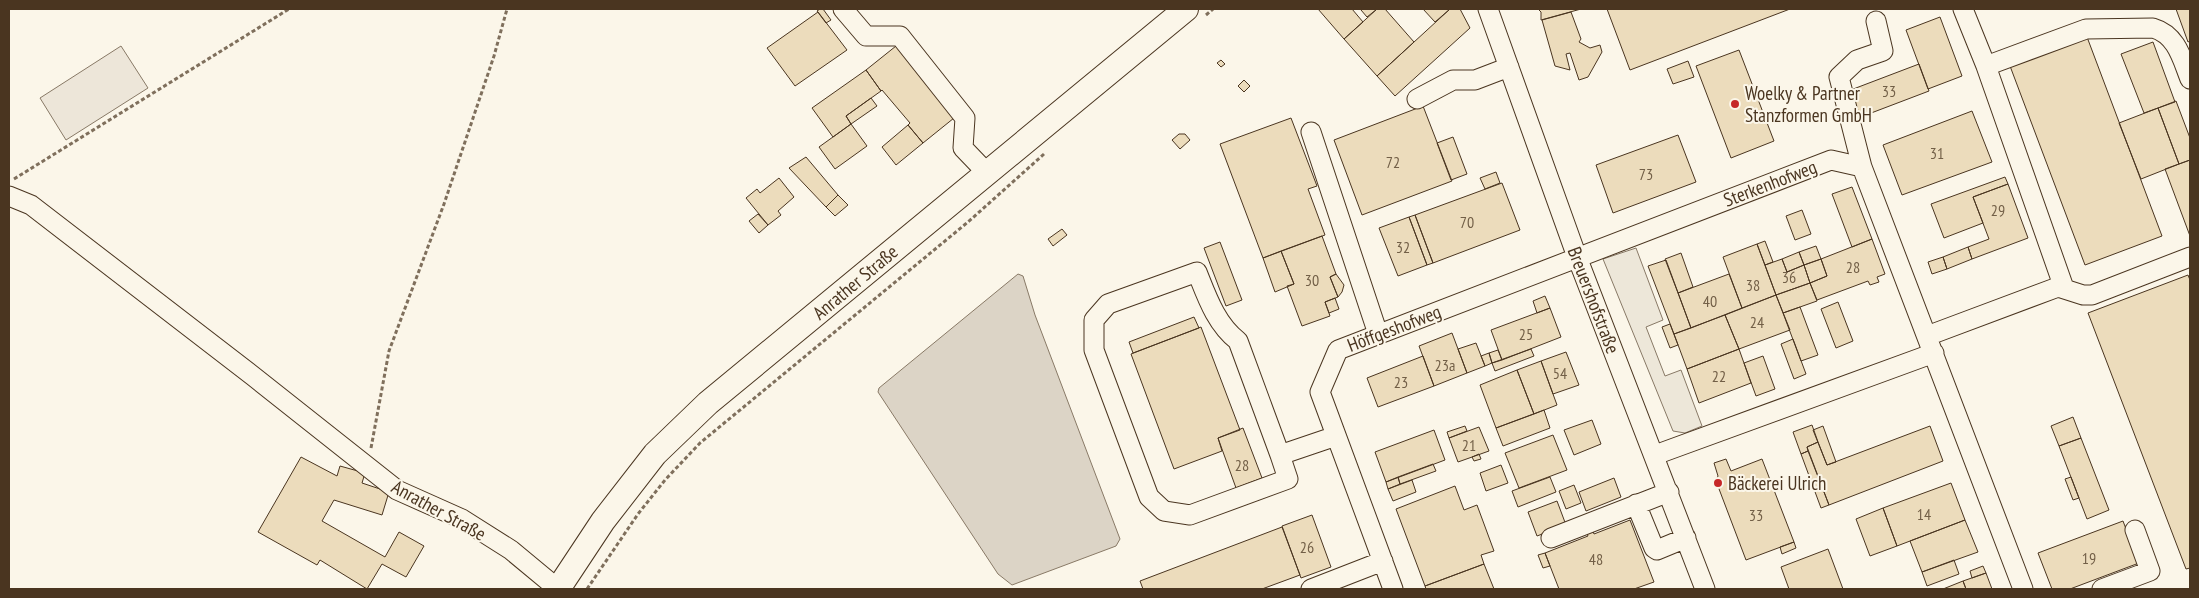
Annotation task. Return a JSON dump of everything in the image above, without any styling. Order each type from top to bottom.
[{"type":"main road","name":"Anrather Straße","points":[[558,589],[603,521],[655,454],[708,403],[987,173],[1193,14]]},
{"type":"street","points":[[842,9],[866,36],[900,36],[965,118],[963,148],[987,173]]},
{"type":"street","name":"Breuershofstraße","points":[[1488,9],[1577,257],[1655,455],[1705,589]]},
{"type":"street","points":[[1963,9],[1986,66],[2064,288]]},
{"type":"street","points":[[1876,21],[1883,51],[1857,60],[1839,77],[1862,167],[2023,589]]},
{"type":"street","points":[[1986,66],[2086,29],[2153,28],[2162,31],[2174,42],[2190,79]]},
{"type":"street","points":[[1417,99],[1453,80],[1475,80],[1509,67]]},
{"type":"street","points":[[1311,132],[1378,334]]},
{"type":"street","name":"Sterkenhofweg","points":[[1577,257],[1831,160],[1862,167]]},
{"type":"street","name":"Anrather Straße","points":[[9,196],[31,205],[397,490],[462,519],[494,540],[558,589]]},
{"type":"street","name":"Höffgeshofweg","points":[[1393,589],[1320,392],[1338,350],[1577,257]]},
{"type":"street","points":[[1655,455],[1930,345],[2058,287],[2083,295],[2092,295],[2190,257]]},
{"type":"street","points":[[1197,272],[1208,300],[1226,332],[1238,341],[1280,455],[1288,479],[1190,515],[1164,511],[1148,496],[1094,350],[1094,320],[1108,304],[1197,272]]},
{"type":"street","points":[[1280,455],[1336,436]]},
{"type":"street","points":[[1551,538],[1668,492]]},
{"type":"street","points":[[1636,504],[1654,548],[1657,550],[1686,538]]},
{"type":"street","points":[[2102,589],[2150,570],[2135,530]]},
{"type":"street","points":[[1311,589],[1383,561]]},
{"type":"path","points":[[9,182],[289,9]]},
{"type":"path","points":[[368,466],[389,351],[447,194],[508,9]]},
{"type":"path","points":[[1193,14],[1213,9]]},
{"type":"path","points":[[587,589],[638,514],[665,480],[700,443],[968,222],[1045,153]]},
{"type":"shaded area","points":[[121,46],[148,88],[66,140],[40,98]]},
{"type":"shaded area","points":[[1636,248],[1663,320],[1646,327],[1665,376],[1681,370],[1702,426],[1685,433],[1673,431],[1603,259]]},
{"type":"shaded area","points":[[1018,274],[1023,276],[1035,315],[1120,539],[1116,546],[1012,585],[998,574],[878,392],[879,388]]},
{"type":"building","points":[[823,9],[831,20],[826,23],[817,11]]},
{"type":"building","points":[[1318,9],[1352,9],[1363,22],[1344,39]]},
{"type":"building","points":[[1377,9],[1367,17],[1361,10]]},
{"type":"building","points":[[1377,9],[1385,9],[1414,42],[1377,76],[1344,39]]},
{"type":"building","points":[[1423,9],[1450,9],[1435,22]]},
{"type":"building","points":[[1450,9],[1460,9],[1470,28],[1395,96],[1377,76]]},
{"type":"building","points":[[1538,9],[1581,9],[1541,20],[1541,12]]},
{"type":"building","points":[[1607,9],[1790,9],[1630,70]]},
{"type":"building","points":[[2176,9],[2190,9],[2190,41],[2188,42]]},
{"type":"building","points":[[818,12],[847,50],[795,86],[767,48]]},
{"type":"building","points":[[1571,12],[1581,39],[1579,42],[1590,48],[1600,45],[1602,52],[1588,77],[1579,80],[1570,53],[1566,54],[1570,70],[1555,66],[1542,20]]},
{"type":"building","points":[[1940,17],[1962,76],[1928,89],[1906,30]]},
{"type":"building","points":[[2087,37],[2162,236],[2085,265],[2010,66]]},
{"type":"building","points":[[2153,42],[2175,102],[2144,113],[2121,54]]},
{"type":"building","points":[[896,46],[954,118],[923,143],[908,125],[910,123],[881,91],[866,70]]},
{"type":"building","name":"Woelky & Partner Stanzformen GmbH","points":[[1739,50],[1774,141],[1731,158],[1696,66]]},
{"type":"building","points":[[1221,60],[1225,64],[1221,67],[1217,63]]},
{"type":"building","points":[[1688,61],[1694,77],[1673,84],[1667,69]]},
{"type":"building","points":[[1919,64],[1929,91],[1858,118],[1848,91]]},
{"type":"building","points":[[866,70],[881,91],[846,116],[851,124],[833,137],[812,108]]},
{"type":"building","points":[[1244,80],[1250,86],[1244,92],[1238,86]]},
{"type":"building","points":[[871,98],[877,106],[851,124],[846,116]]},
{"type":"building","points":[[2176,101],[2190,138],[2190,160],[2179,164],[2158,108]]},
{"type":"building","points":[[1423,106],[1452,181],[1362,215],[1334,140]]},
{"type":"building","points":[[2158,108],[2179,164],[2141,179],[2119,123]]},
{"type":"building","points":[[1972,111],[1992,162],[1902,195],[1883,145]]},
{"type":"building","points":[[1291,118],[1317,186],[1308,189],[1325,235],[1263,258],[1220,144]]},
{"type":"building","points":[[851,124],[867,146],[835,169],[819,147]]},
{"type":"building","points":[[908,125],[923,143],[896,165],[882,147]]},
{"type":"building","points":[[1179,134],[1185,134],[1190,140],[1180,149],[1172,140]]},
{"type":"building","points":[[1678,135],[1696,182],[1613,213],[1596,165]]},
{"type":"building","points":[[1453,137],[1467,174],[1451,180],[1437,143]]},
{"type":"building","points":[[806,157],[838,195],[826,207],[789,168]]},
{"type":"building","points":[[2190,160],[2190,236],[2165,169]]},
{"type":"building","points":[[1496,172],[1500,183],[1485,189],[1480,178]]},
{"type":"building","points":[[2005,177],[2008,184],[1973,197],[1983,223],[1944,238],[1931,204]]},
{"type":"building","points":[[779,178],[794,197],[778,211],[781,215],[768,225],[746,198],[757,189],[760,193]]},
{"type":"building","points":[[1502,183],[1520,230],[1433,263],[1415,215]]},
{"type":"building","points":[[2008,184],[2028,238],[1972,259],[1968,247],[1989,239],[1973,197]]},
{"type":"building","points":[[1852,187],[1872,239],[1852,247],[1832,194]]},
{"type":"building","points":[[838,195],[848,205],[835,216],[826,207]]},
{"type":"building","points":[[1802,210],[1811,234],[1795,240],[1786,216]]},
{"type":"building","points":[[758,214],[768,225],[759,233],[749,221]]},
{"type":"building","points":[[1415,215],[1433,263],[1427,265],[1409,217]]},
{"type":"building","points":[[1409,217],[1427,265],[1398,276],[1379,228]]},
{"type":"building","points":[[1062,229],[1067,235],[1053,246],[1048,239]]},
{"type":"building","points":[[1322,236],[1336,274],[1330,277],[1338,297],[1325,302],[1330,316],[1302,326],[1287,286],[1294,284],[1281,251]]},
{"type":"building","points":[[1872,239],[1885,274],[1877,277],[1879,282],[1870,285],[1868,281],[1817,300],[1810,283],[1827,276],[1821,259]]},
{"type":"building","points":[[1765,241],[1773,262],[1765,265],[1757,244]]},
{"type":"building","points":[[1220,242],[1242,300],[1226,306],[1204,248]]},
{"type":"building","points":[[1757,244],[1776,295],[1742,308],[1723,257]]},
{"type":"building","points":[[1816,246],[1821,259],[1804,265],[1799,252]]},
{"type":"building","points":[[1968,247],[1972,259],[1947,269],[1943,257]]},
{"type":"building","points":[[1281,251],[1294,284],[1275,292],[1263,258]]},
{"type":"building","points":[[1799,252],[1804,265],[1787,272],[1782,259]]},
{"type":"building","points":[[1681,253],[1693,287],[1678,293],[1665,259]]},
{"type":"building","points":[[1943,257],[1947,269],[1932,274],[1928,262]]},
{"type":"building","points":[[1782,259],[1787,272],[1804,265],[1810,283],[1776,295],[1765,265]]},
{"type":"building","points":[[1821,259],[1827,276],[1810,283],[1804,265]]},
{"type":"building","points":[[1666,260],[1691,328],[1674,334],[1648,266]]},
{"type":"building","points":[[1336,274],[1344,285],[1338,297],[1330,277]]},
{"type":"building","points":[[1729,274],[1742,308],[1691,328],[1678,293]]},
{"type":"building","points":[[2188,275],[2190,280],[2190,568],[2186,569],[2088,313]]},
{"type":"building","points":[[1810,283],[1817,301],[1783,313],[1776,295]]},
{"type":"building","points":[[1776,295],[1790,330],[1739,349],[1725,315]]},
{"type":"building","points":[[1545,296],[1550,308],[1537,313],[1533,301]]},
{"type":"building","points":[[1335,298],[1339,309],[1329,313],[1325,302]]},
{"type":"building","points":[[1838,302],[1853,341],[1836,348],[1821,309]]},
{"type":"building","points":[[1800,307],[1818,355],[1801,361],[1783,313]]},
{"type":"building","points":[[1550,308],[1561,337],[1502,360],[1491,330]]},
{"type":"building","points":[[1725,315],[1739,349],[1687,369],[1674,334]]},
{"type":"building","points":[[1194,317],[1199,328],[1133,353],[1129,342]]},
{"type":"building","points":[[1670,324],[1678,345],[1670,348],[1662,327]]},
{"type":"building","points":[[1201,327],[1240,430],[1218,438],[1222,451],[1174,469],[1131,354]]},
{"type":"building","points":[[1452,333],[1467,373],[1434,386],[1419,346]]},
{"type":"building","points":[[1793,339],[1806,374],[1794,379],[1781,344]]},
{"type":"building","points":[[1476,343],[1485,366],[1467,373],[1458,349]]},
{"type":"building","points":[[1531,349],[1534,356],[1495,371],[1492,363]]},
{"type":"building","points":[[1739,349],[1751,383],[1699,403],[1687,369]]},
{"type":"building","points":[[1498,350],[1502,360],[1492,363],[1489,353]]},
{"type":"building","points":[[1566,352],[1579,385],[1553,394],[1541,361]]},
{"type":"building","points":[[1489,353],[1492,363],[1485,366],[1481,356]]},
{"type":"building","points":[[1423,356],[1434,386],[1378,407],[1367,378]]},
{"type":"building","points":[[1763,356],[1775,389],[1756,396],[1744,363]]},
{"type":"building","points":[[1541,361],[1557,405],[1534,414],[1517,370]]},
{"type":"building","points":[[1517,370],[1534,414],[1496,428],[1480,385]]},
{"type":"building","points":[[1544,410],[1550,428],[1503,446],[1496,428]]},
{"type":"building","points":[[2073,417],[2081,438],[2059,446],[2051,426]]},
{"type":"building","points":[[1592,420],[1601,444],[1574,455],[1564,430]]},
{"type":"building","points":[[1812,425],[1818,442],[1807,447],[1808,451],[1801,454],[1793,432]]},
{"type":"building","points":[[1465,426],[1467,431],[1449,438],[1447,432]]},
{"type":"building","points":[[1823,426],[1836,462],[1827,465],[1813,430]]},
{"type":"building","points":[[1930,426],[1943,461],[1829,505],[1807,447],[1818,442],[1827,465]]},
{"type":"building","points":[[1479,427],[1489,451],[1458,462],[1449,438]]},
{"type":"building","points":[[1243,428],[1262,478],[1236,488],[1218,438]]},
{"type":"building","points":[[1434,430],[1445,460],[1386,482],[1375,452]]},
{"type":"building","points":[[1553,435],[1567,470],[1519,488],[1505,453]]},
{"type":"building","points":[[2081,438],[2109,510],[2087,519],[2059,446]]},
{"type":"building","points":[[1808,451],[1829,505],[1821,508],[1801,454]]},
{"type":"building","points":[[1479,454],[1481,459],[1474,461],[1472,457]]},
{"type":"building","points":[[301,457],[337,476],[340,466],[365,473],[362,483],[389,492],[382,515],[334,500],[322,521],[385,557],[399,532],[424,546],[406,577],[382,564],[367,589],[320,560],[317,565],[258,532]]},
{"type":"building","points":[[1726,459],[1731,471],[1762,459],[1794,542],[1746,560],[1716,481],[1718,476],[1714,463]]},
{"type":"building","points":[[1433,464],[1436,471],[1400,484],[1398,477]]},
{"type":"building","points":[[1501,465],[1508,483],[1486,491],[1480,473]]},
{"type":"building","points":[[1398,477],[1400,484],[1388,489],[1386,482]]},
{"type":"building","points":[[1550,477],[1556,492],[1518,507],[1512,491]]},
{"type":"building","points":[[2071,477],[2079,498],[2073,500],[2065,479]]},
{"type":"building","points":[[1614,478],[1621,497],[1586,511],[1579,492]]},
{"type":"building","points":[[1412,480],[1416,492],[1393,501],[1388,489]]},
{"type":"building","points":[[1951,483],[1965,520],[1897,546],[1883,508]]},
{"type":"building","points":[[1574,485],[1581,503],[1566,509],[1559,491]]},
{"type":"building","points":[[1455,486],[1464,510],[1477,505],[1494,551],[1481,555],[1484,564],[1425,586],[1396,509]]},
{"type":"building","points":[[1557,501],[1566,525],[1537,536],[1528,512]]},
{"type":"building","points":[[1883,508],[1897,546],[1870,556],[1856,519]]},
{"type":"building","points":[[1312,515],[1331,567],[1301,578],[1282,526]]},
{"type":"building","points":[[1630,520],[1654,582],[1634,589],[1559,589],[1545,553],[1588,536],[1586,531],[1592,529],[1594,534]]},
{"type":"building","points":[[1965,520],[1978,552],[1922,572],[1910,541]]},
{"type":"building","points":[[2123,521],[2139,563],[2070,589],[2052,589],[2038,553]]},
{"type":"building","points":[[1282,527],[1300,575],[1262,589],[1143,589],[1140,581]]},
{"type":"building","points":[[1794,542],[1796,548],[1782,554],[1780,547]]},
{"type":"building","points":[[1828,549],[1843,589],[1789,589],[1781,567]]},
{"type":"building","points":[[1545,553],[1550,566],[1543,568],[1538,555]]},
{"type":"building","points":[[1954,560],[1959,574],[1927,586],[1922,572]]},
{"type":"building","points":[[1484,564],[1494,589],[1426,589],[1425,586]]},
{"type":"building","points":[[1983,566],[1986,573],[1972,578],[1970,571]]},
{"type":"building","points":[[1986,573],[1992,589],[1966,589],[1963,581]]},
{"type":"building","points":[[1963,581],[1966,589],[1943,589]]},
{"type":"place","name":"Woelky & Partner Stanzformen GmbH","points":[[1735,104]]},
{"type":"place","name":"Bäckerei Ulrich","points":[[1718,483]]}]
